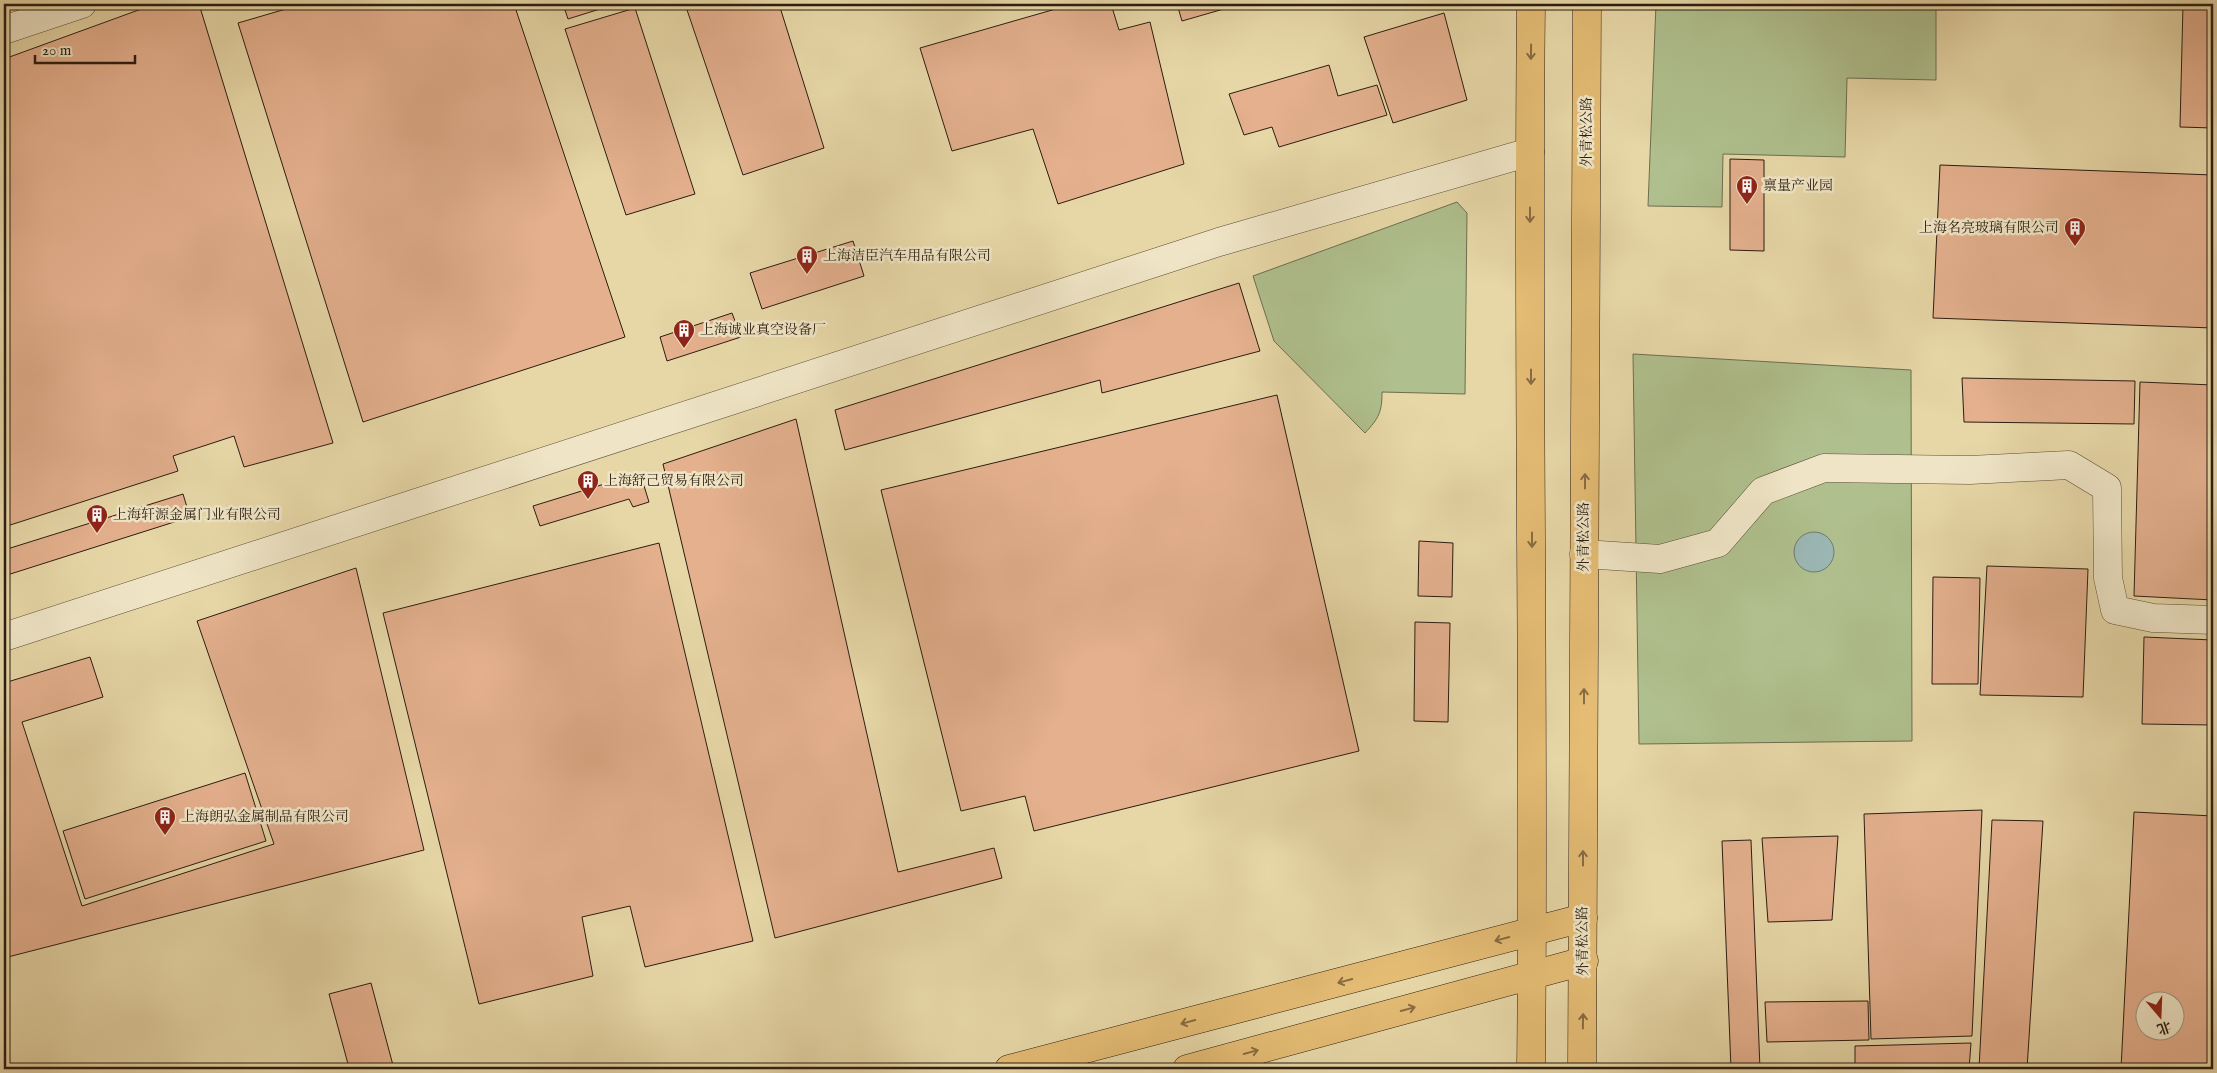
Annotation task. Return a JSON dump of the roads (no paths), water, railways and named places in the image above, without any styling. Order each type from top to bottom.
[{"type":"main road","points":[[1532,4],[1530,152],[1532,1069]]},
{"type":"main road","name":"外青松公路","points":[[1582,1069],[1587,4]]},
{"type":"main road","points":[[1009,1069],[1583,918]]},
{"type":"main road","points":[[1187,1069],[1584,961]]},
{"type":"street","points":[[4,30],[82,4]]},
{"type":"street","points":[[4,637],[1219,242],[1530,152]]},
{"type":"street","points":[[1584,554],[1660,559],[1718,543],[1763,491],[1824,468],[1970,470],[2069,465],[2107,488],[2108,578],[2115,610],[2152,618],[2213,620]]},
{"type":"water","points":[[1818,532],[1825,535],[1831,541],[1834,552],[1833,560],[1825,569],[1818,572],[1810,572],[1803,569],[1795,560],[1794,548],[1797,541],[1806,533]]},
{"type":"place","name":"禀量产业园","points":[[1747,205]]},
{"type":"place","name":"上海名亮玻璃有限公司","points":[[2075,247]]},
{"type":"place","name":"上海洁臣汽车用品有限公司","points":[[807,275]]},
{"type":"place","name":"上海诚业真空设备厂","points":[[684,349]]},
{"type":"place","name":"上海舒己贸易有限公司","points":[[588,500]]},
{"type":"place","name":"上海轩源金属门业有限公司","points":[[97,534]]},
{"type":"place","name":"上海朗弘金属制品有限公司","points":[[165,836]]}]
